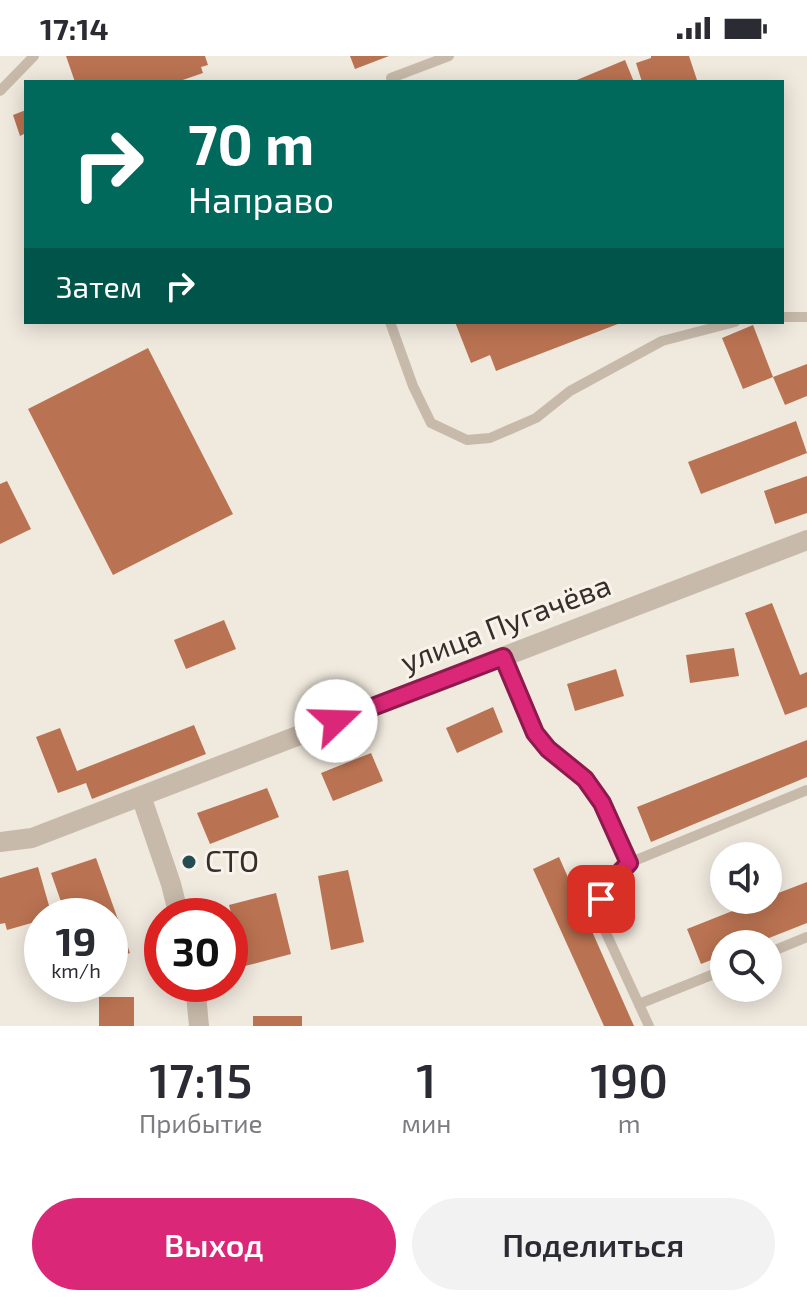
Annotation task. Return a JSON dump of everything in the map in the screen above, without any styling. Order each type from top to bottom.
[{"type":"street","name":"улица Пугачёва","points":[[0,842],[32,838],[807,540]]},
{"type":"street","points":[[141,796],[174,898]]},
{"type":"street","points":[[197,1002],[199,1026]]},
{"type":"lane","points":[[0,91],[34,56]]},
{"type":"lane","points":[[391,78],[449,56]]},
{"type":"lane","points":[[784,317],[807,317]]},
{"type":"lane","points":[[391,324],[413,386],[431,423],[467,440],[490,438],[536,418],[570,391],[662,341],[727,324]]},
{"type":"lane","points":[[503,657],[535,733],[548,749],[585,779],[602,803],[629,863]]},
{"type":"lane","points":[[649,1026],[600,920],[601,899],[607,886],[629,863],[807,790]]},
{"type":"lane","points":[[782,947],[807,937]]},
{"type":"lane","points":[[639,1004],[710,976]]},
{"type":"building","points":[[66,56],[205,56],[208,65],[201,67],[203,73],[183,80],[74,80]]},
{"type":"building","points":[[350,56],[389,56],[355,69]]},
{"type":"building","points":[[689,56],[697,80],[641,80],[636,63],[651,58]]},
{"type":"building","points":[[625,60],[633,80],[577,80]]},
{"type":"building","points":[[24,111],[24,134],[20,136],[13,115]]},
{"type":"building","points":[[456,324],[618,324],[496,371],[490,355],[471,363]]},
{"type":"building","points":[[753,325],[773,377],[743,389],[722,338]]},
{"type":"building","points":[[148,348],[233,514],[113,575],[28,409]]},
{"type":"building","points":[[807,364],[807,396],[785,405],[773,377]]},
{"type":"building","points":[[796,421],[807,453],[701,494],[688,462]]},
{"type":"building","points":[[807,476],[807,513],[775,524],[764,491]]},
{"type":"building","points":[[7,481],[31,529],[0,544],[0,484]]},
{"type":"building","points":[[772,603],[800,675],[807,672],[807,707],[785,715],[745,613]]},
{"type":"building","points":[[224,620],[236,649],[186,669],[174,640]]},
{"type":"building","points":[[734,648],[739,676],[690,683],[686,655]]},
{"type":"building","points":[[616,669],[624,696],[575,711],[567,684]]},
{"type":"building","points":[[493,707],[503,732],[457,753],[446,728]]},
{"type":"building","points":[[194,725],[206,754],[92,799],[86,783],[58,793],[36,737],[60,728],[77,771]]},
{"type":"building","points":[[807,740],[807,777],[651,842],[637,807]]},
{"type":"building","points":[[371,753],[383,781],[333,801],[321,773]]},
{"type":"building","points":[[267,788],[279,817],[210,844],[197,813]]},
{"type":"building","points":[[559,857],[634,1026],[604,1026],[533,869]]},
{"type":"building","points":[[96,858],[110,898],[60,898],[51,873]]},
{"type":"building","points":[[38,867],[47,898],[24,898],[24,925],[7,930],[5,923],[0,924],[0,878]]},
{"type":"building","points":[[348,870],[364,942],[331,950],[318,876]]},
{"type":"building","points":[[807,882],[807,923],[782,933],[782,930],[710,930],[710,960],[701,964],[687,929],[725,914],[782,914],[782,892]]},
{"type":"building","points":[[276,893],[291,954],[248,965],[248,900]]},
{"type":"building","points":[[128,997],[134,997],[134,1026],[99,1026],[99,1002],[128,1002]]},
{"type":"building","points":[[253,1016],[302,1016],[302,1026],[253,1026]]},
{"type":"place","name":"СТО","points":[[189,862]]},
{"type":"route","points":[[336,721],[503,657],[535,733],[548,749],[585,779],[602,803],[629,863],[607,886],[601,899]]}]
